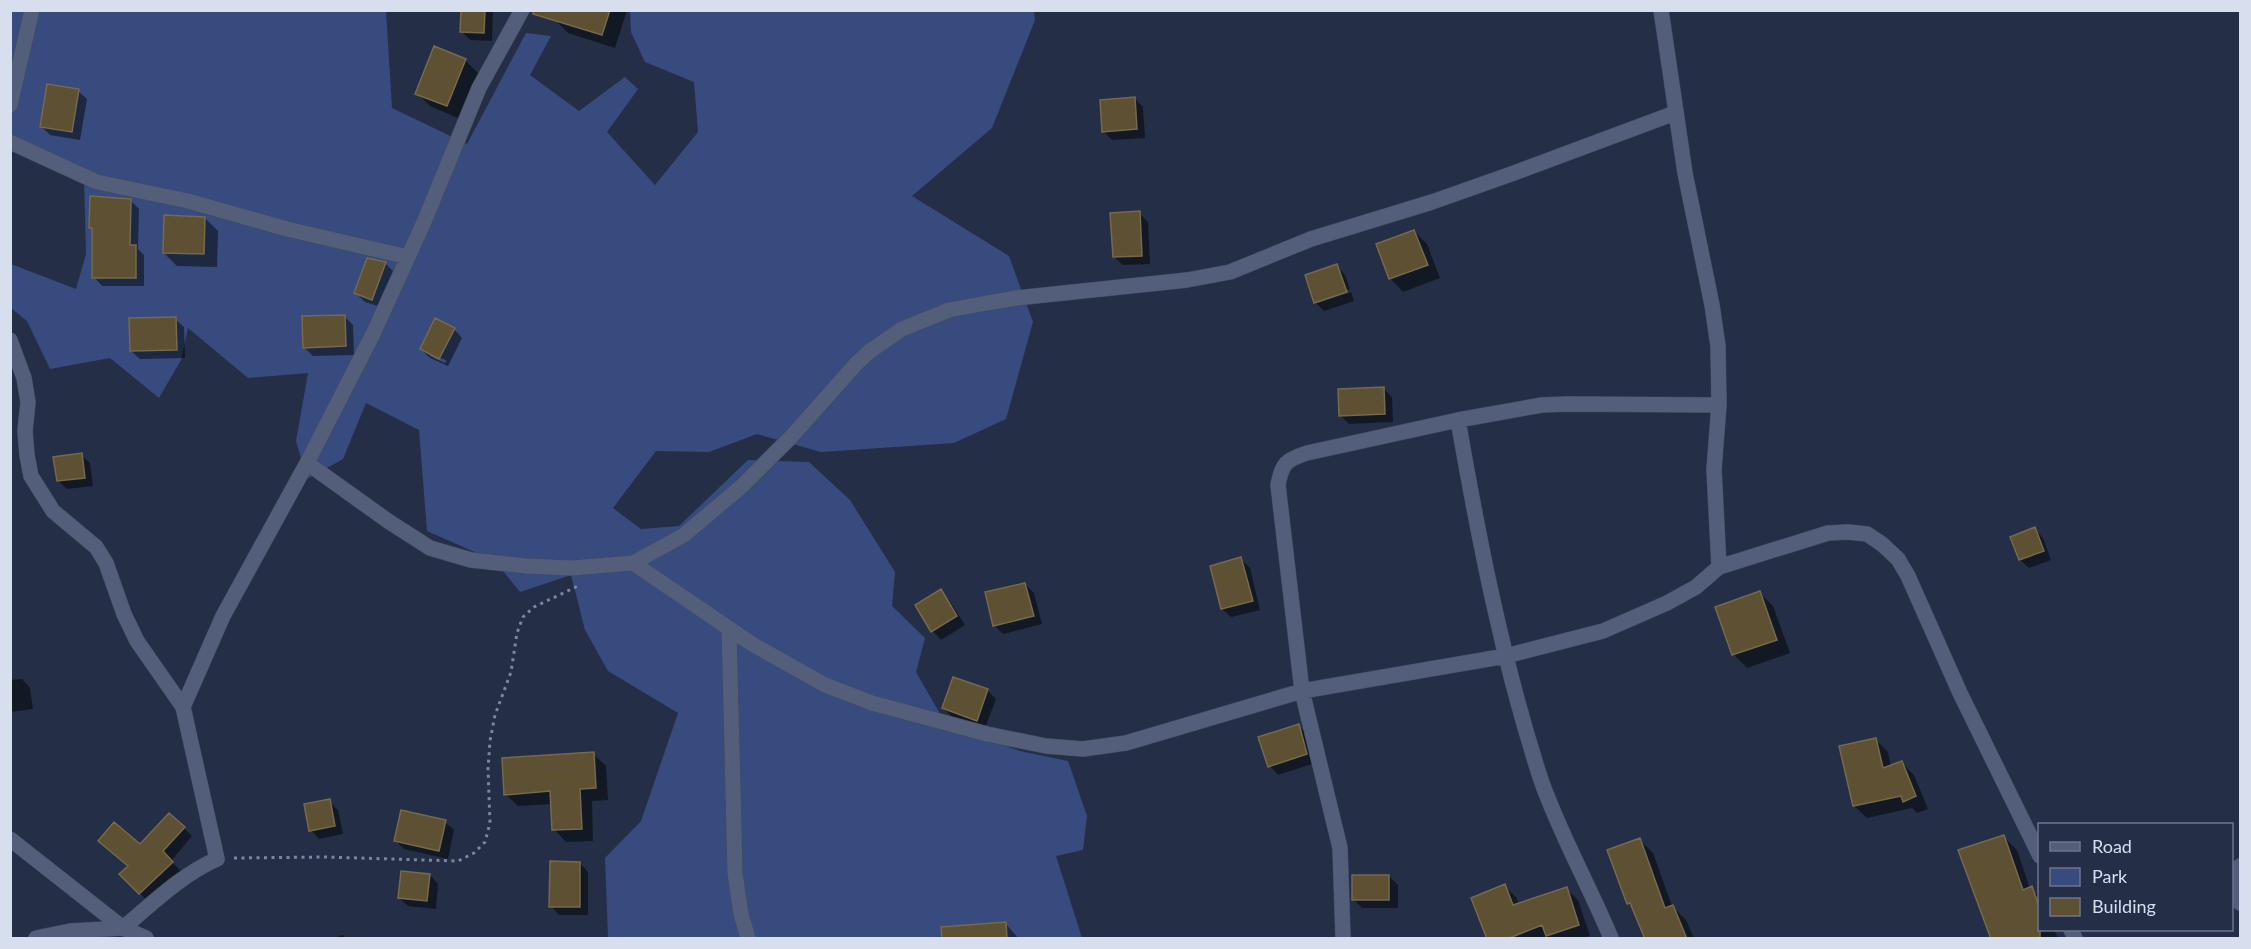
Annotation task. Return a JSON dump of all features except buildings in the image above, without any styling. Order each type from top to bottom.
[{"type":"street","points":[[11,98],[32,10]]},
{"type":"street","points":[[183,707],[223,616],[373,334],[479,88],[522,10]]},
{"type":"street","points":[[1661,10],[1675,113],[1718,346],[1719,405],[1714,469],[1719,567]]},
{"type":"street","points":[[306,463],[430,548],[471,560],[526,566],[572,568],[633,563],[684,535],[742,486],[791,437],[856,364],[870,351],[902,329],[949,310],[1016,298],[1187,280],[1230,272],[1311,239],[1432,202],[1675,113]]},
{"type":"street","points":[[10,142],[97,182],[188,201],[287,229],[408,257]]},
{"type":"street","points":[[10,340],[24,378],[28,402],[25,431],[31,476],[53,511],[96,547],[106,563],[124,614],[137,641],[183,707],[217,859],[181,879],[123,928],[70,931],[36,939]]},
{"type":"street","points":[[1343,939],[1340,848],[1302,691],[1278,485],[1281,469],[1290,459],[1307,453],[1518,408],[1550,405],[1719,405]]},
{"type":"street","points":[[1458,420],[1478,537],[1506,656],[1542,782],[1611,939]]},
{"type":"street","points":[[633,563],[752,644],[825,685],[872,703],[987,734],[1046,746],[1083,749],[1126,743],[1302,691],[1506,656],[1603,631],[1639,616],[1696,587],[1719,567],[1828,533],[1867,534],[1898,559],[1908,576],[1960,693],[2038,852]]},
{"type":"street","points":[[729,628],[735,873],[741,914],[748,939]]},
{"type":"street","points":[[10,839],[123,928],[147,939]]},
{"type":"street","points":[[2241,866],[2236,880],[2241,903]]},
{"type":"path","points":[[217,859],[325,857],[458,861],[474,853],[485,842],[490,823],[488,769],[490,741],[495,715],[511,672],[517,633],[523,617],[534,606],[586,583]]},
{"type":"green space","points":[[11,11],[386,11],[392,108],[467,144],[526,33],[551,36],[530,75],[579,111],[625,77],[638,89],[607,132],[655,185],[698,132],[694,82],[645,62],[631,32],[630,11],[1034,11],[1035,20],[992,128],[912,196],[1009,256],[1033,322],[1006,419],[954,443],[821,452],[757,434],[709,452],[656,451],[613,508],[641,529],[679,526],[748,460],[809,462],[850,500],[895,572],[892,606],[925,638],[916,672],[947,726],[1020,751],[1068,761],[1087,816],[1083,850],[1056,856],[1082,938],[608,938],[605,858],[641,821],[678,713],[608,671],[585,630],[571,575],[520,592],[495,561],[427,531],[419,430],[366,403],[343,459],[307,479],[296,441],[308,373],[248,378],[188,328],[181,360],[159,398],[110,358],[50,369],[27,321],[11,308],[11,264],[76,289],[86,254],[84,180],[11,134]]}]
